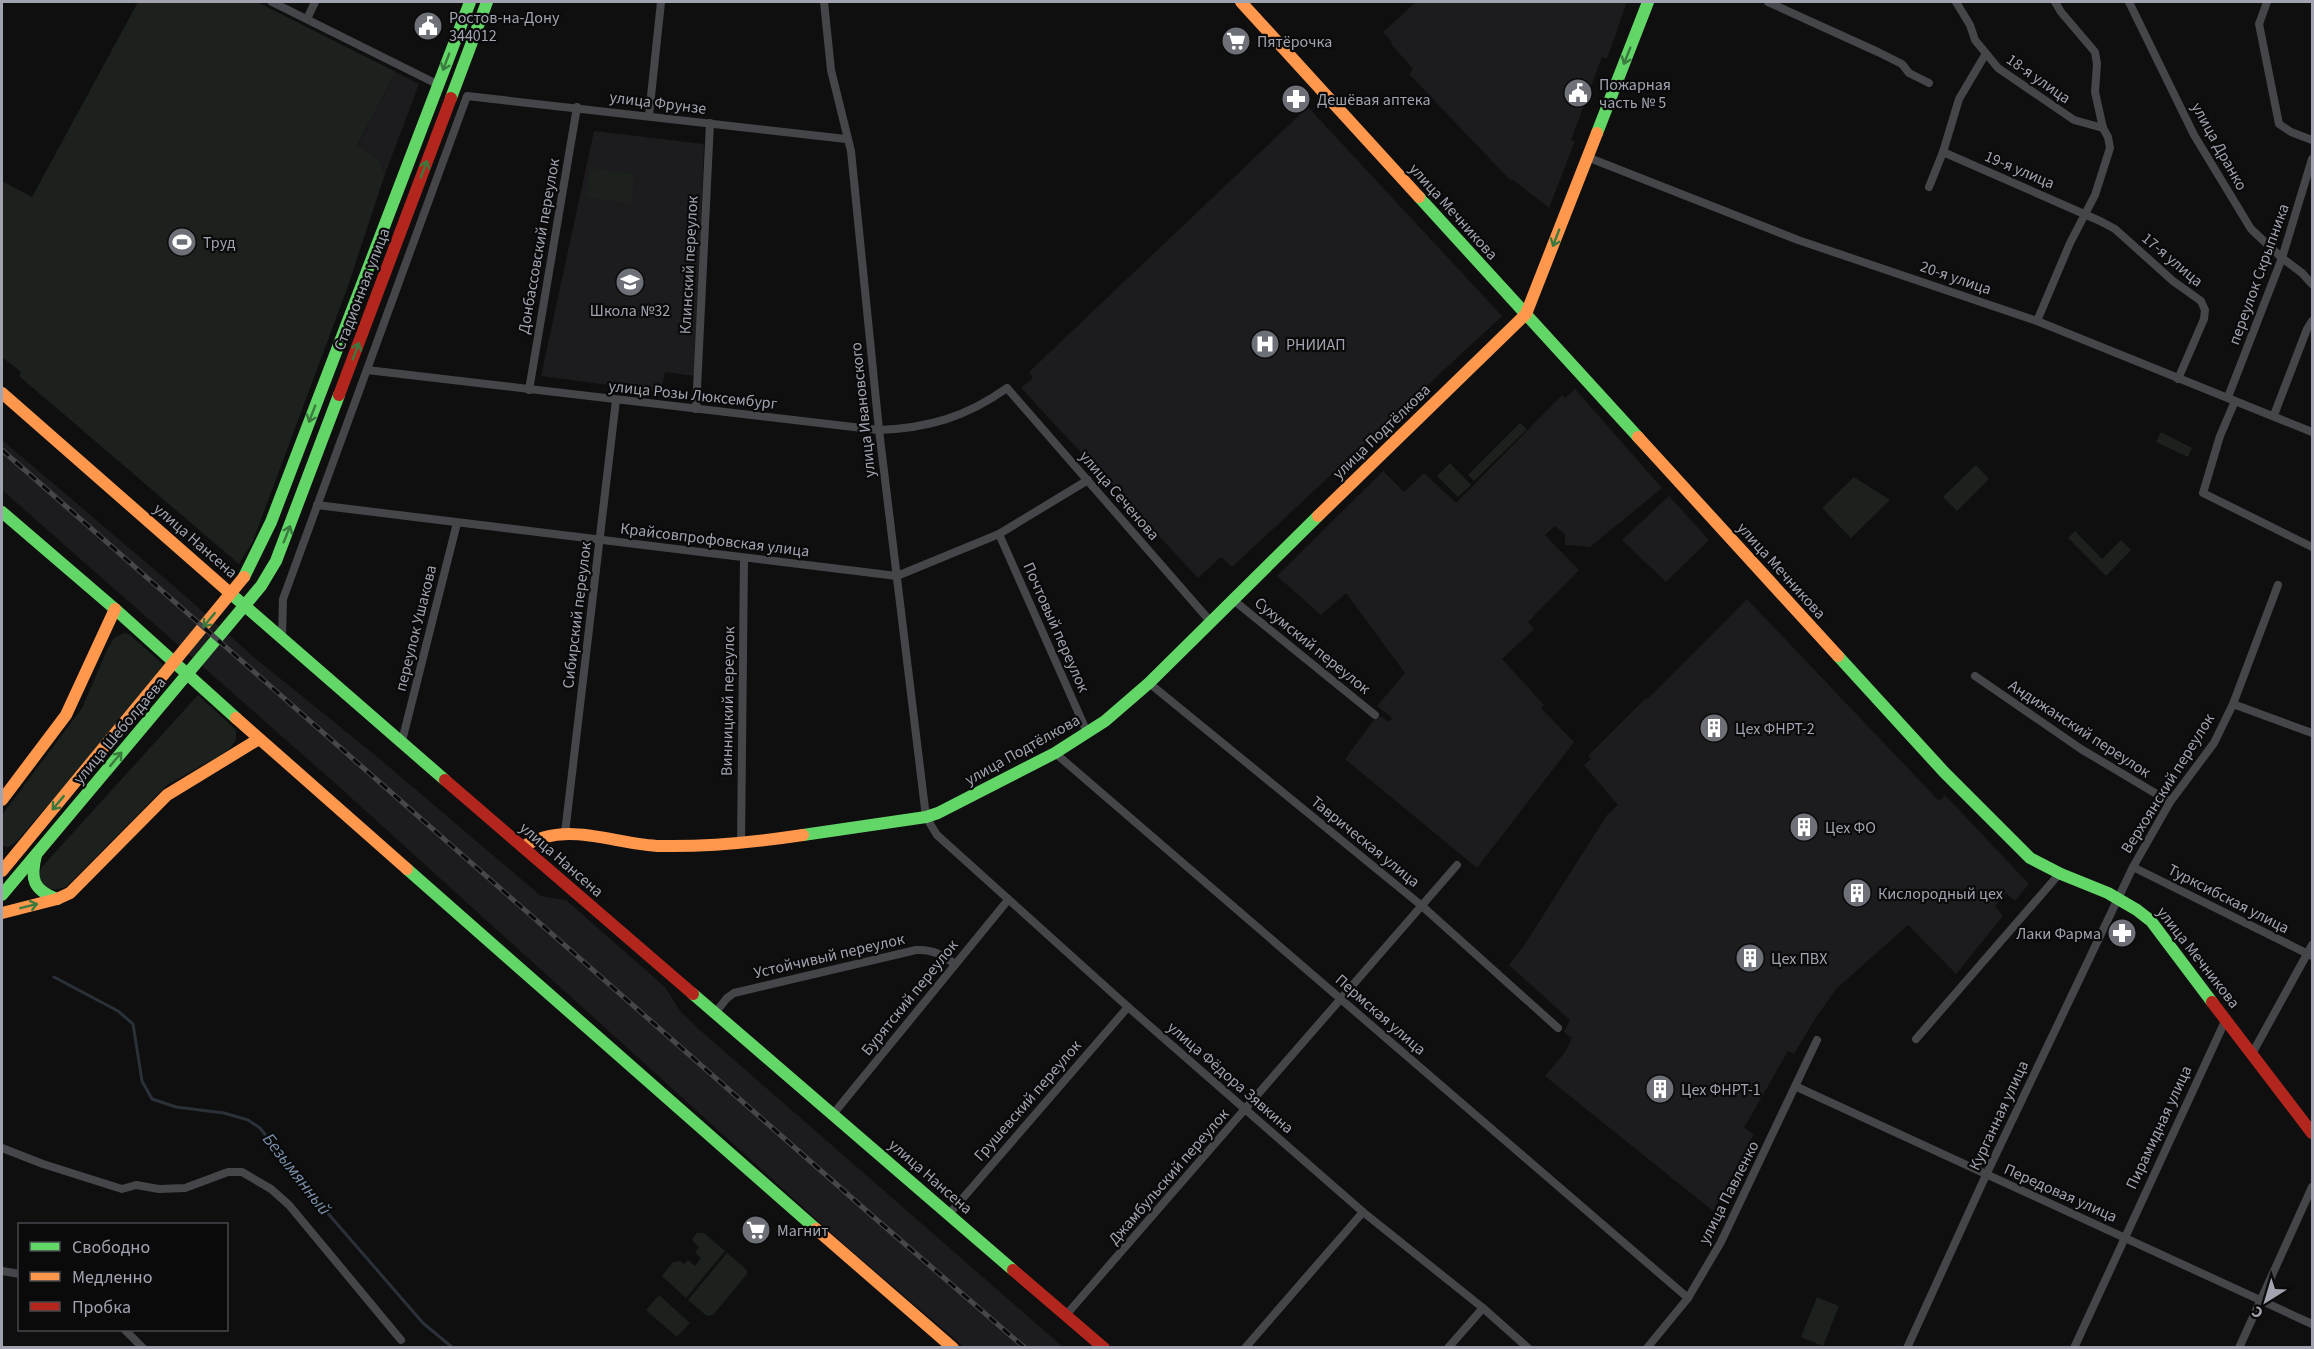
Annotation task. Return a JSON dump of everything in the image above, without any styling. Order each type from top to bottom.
[{"type":"main road","name":"Стадионная улица","points":[[246,575],[271,522],[470,2]]},
{"type":"main road","name":"Стадионная улица","points":[[261,586],[276,561],[288,531],[487,2]]},
{"type":"main road","name":"улица Мечникова","points":[[1241,2],[1944,772],[2030,858],[2060,873],[2120,897],[2151,921],[2313,1133]]},
{"type":"main road","points":[[1526,314],[1648,2]]},
{"type":"main road","name":"улица Подтёлкова","points":[[523,847],[530,840],[539,836],[565,833],[658,846],[741,844],[926,816],[938,813],[1055,753],[1105,721],[1149,683],[1232,599],[1526,314]]},
{"type":"main road","name":"улица Нансена","points":[[2,393],[523,847],[1104,1347]]},
{"type":"main road","points":[[2,512],[115,609],[259,739],[843,1253],[953,1347]]},
{"type":"main road","name":"улица Шеболдаева","points":[[2,871],[246,575]]},
{"type":"main road","name":"улица Шеболдаева","points":[[2,895],[261,586]]},
{"type":"main road","points":[[2,800],[66,715],[115,609]]},
{"type":"main road","points":[[2,913],[57,899],[70,893],[167,795],[259,739]]},
{"type":"main road","points":[[2,850],[13,849],[26,841]]},
{"type":"main road","points":[[38,851],[32,870],[33,880],[39,890],[48,897],[57,899]]},
{"type":"street","points":[[272,2],[437,84]]},
{"type":"street","points":[[307,19],[315,2]]},
{"type":"street","points":[[649,115],[661,2]]},
{"type":"street","name":"улица Ивановского","points":[[824,2],[831,70],[851,152],[879,430],[926,816]]},
{"type":"street","points":[[1767,2],[1886,56],[1929,83]]},
{"type":"street","name":"18-я улица","points":[[1956,2],[1985,55],[1998,68],[2074,120],[2103,128]]},
{"type":"street","points":[[2037,321],[2070,243],[2102,178],[2110,148],[2095,92],[2097,64],[2095,52],[2055,2]]},
{"type":"street","name":"улица Дранко","points":[[2129,2],[2194,135],[2251,230],[2313,284]]},
{"type":"street","points":[[2267,2],[2259,24],[2280,124],[2291,132],[2313,140]]},
{"type":"street","points":[[1929,187],[1943,152],[1959,99],[1985,55]]},
{"type":"street","name":"улица Фрунзе","points":[[467,96],[846,139]]},
{"type":"street","name":"Стадионная улица","points":[[282,637],[283,599],[467,96]]},
{"type":"street","name":"Донбассовский переулок","points":[[529,390],[577,107]]},
{"type":"street","name":"Клинский переулок","points":[[696,409],[710,123]]},
{"type":"street","name":"19-я улица","points":[[1943,152],[2085,213]]},
{"type":"street","name":"20-я улица","points":[[1587,157],[1798,240],[2037,321],[2313,432]]},
{"type":"street","name":"переулок Скрыпника","points":[[2313,159],[2282,258],[2232,399],[2203,493],[2313,547]]},
{"type":"street","name":"17-я улица","points":[[2085,213],[2115,229],[2174,281],[2201,301],[2205,310],[2204,319],[2178,379]]},
{"type":"street","points":[[2274,415],[2307,329],[2313,321]]},
{"type":"street","name":"улица Розы Люксембург","points":[[367,370],[879,430],[924,425],[951,418],[983,405],[1007,388]]},
{"type":"street","name":"улица Сеченова","points":[[1007,388],[1210,621]]},
{"type":"street","name":"Сибирский переулок","points":[[565,833],[616,400]]},
{"type":"street","name":"Крайсовпрофовская улица","points":[[317,505],[897,576],[999,534],[1088,480]]},
{"type":"street","name":"переулок Ушакова","points":[[402,741],[457,523]]},
{"type":"street","name":"Почтовый переулок","points":[[999,534],[1087,732]]},
{"type":"street","name":"Винницкий переулок","points":[[741,844],[744,558]]},
{"type":"street","name":"Верхоянский переулок","points":[[2120,897],[2133,867],[2170,802],[2214,743],[2233,704],[2278,585]]},
{"type":"street","name":"Сухумский переулок","points":[[1232,599],[1375,715]]},
{"type":"street","name":"Андижанский переулок","points":[[1975,676],[2081,749],[2170,802]]},
{"type":"street","name":"Таврическая улица","points":[[1149,683],[1422,906],[1558,1028]]},
{"type":"street","points":[[2233,704],[2313,733]]},
{"type":"street","name":"Пермская улица","points":[[1055,753],[1688,1298]]},
{"type":"street","name":"улица Фёдора Зявкина","points":[[926,816],[938,835],[1128,1007],[1363,1212],[1528,1347]]},
{"type":"street","name":"Джамбульский переулок","points":[[1066,1315],[1457,866]]},
{"type":"street","name":"Турксибская улица","points":[[2133,867],[2310,955]]},
{"type":"street","points":[[1916,1039],[2060,873]]},
{"type":"street","name":"Курганная улица","points":[[1907,1347],[1986,1175],[2120,897]]},
{"type":"street","name":"Бурятский переулок","points":[[834,1113],[1008,900]]},
{"type":"street","points":[[2253,1052],[2310,955],[2313,945]]},
{"type":"street","name":"Устойчивый переулок","points":[[715,1013],[734,993],[916,950],[928,949],[939,953],[955,964]]},
{"type":"street","name":"Грушевский переулок","points":[[950,1213],[1128,1007]]},
{"type":"street","name":"Пирамидная улица","points":[[2074,1347],[2226,1018]]},
{"type":"street","name":"улица Павленко","points":[[1647,1347],[1688,1298],[1721,1242],[1797,1088],[1817,1040]]},
{"type":"street","name":"Передовая улица","points":[[1797,1088],[2313,1324]]},
{"type":"street","points":[[2,1148],[122,1190],[136,1185],[159,1189],[185,1188],[228,1172],[242,1172],[271,1190],[289,1205],[401,1340]]},
{"type":"street","points":[[2239,1347],[2313,1187]]},
{"type":"street","points":[[1245,1347],[1363,1212]]},
{"type":"street","points":[[2,1271],[18,1274]]},
{"type":"street","points":[[1448,1347],[1483,1308]]},
{"type":"street","points":[[127,1331],[143,1347]]},
{"type":"shaded area","name":"Труд","points":[[138,2],[257,2],[396,72],[357,146],[378,158],[385,174],[348,286],[253,541],[239,564],[19,376],[21,372],[2,357],[2,181],[32,197]]},
{"type":"shaded area","points":[[1416,2],[1627,2],[1607,59],[1602,57],[1571,140],[1575,141],[1549,208],[1512,179],[1510,180],[1409,74],[1413,69],[1383,32]]},
{"type":"shaded area","points":[[396,72],[419,84],[385,174],[378,158],[357,147]]},
{"type":"shaded area","name":"РНИИАП","points":[[1308,107],[1502,316],[1232,567],[1221,557],[1198,578],[1021,388],[1033,378],[1029,372]]},
{"type":"shaded area","name":"Школа №32","points":[[594,131],[704,144],[695,376],[665,372],[661,392],[541,376]]},
{"type":"shaded area","points":[[590,168],[635,174],[631,203],[586,197]]},
{"type":"shaded area","points":[[1575,389],[1662,488],[1590,547],[1565,545],[1565,534],[1555,526],[1545,535],[1579,570],[1528,622],[1534,629],[1502,659],[1544,705],[1541,708],[1574,742],[1477,868],[1345,759],[1373,721],[1380,716],[1389,722],[1392,718],[1377,706],[1405,673],[1346,593],[1321,615],[1277,576],[1383,471],[1404,492],[1424,473],[1456,503],[1562,395],[1565,398]]},
{"type":"shaded area","points":[[1520,423],[1527,429],[1474,481],[1468,475]]},
{"type":"shaded area","points":[[2161,432],[2192,448],[2188,457],[2156,442]]},
{"type":"shaded area","points":[[2,440],[256,659],[375,755],[541,896],[566,900],[665,987],[680,1011],[693,1024],[1063,1347],[964,1347],[847,1247],[336,784],[2,490]]},
{"type":"shaded area","points":[[1450,463],[1471,485],[1458,497],[1437,476]]},
{"type":"shaded area","points":[[1976,465],[1989,479],[1957,511],[1943,497]]},
{"type":"shaded area","points":[[1854,477],[1890,500],[1851,538],[1822,508]]},
{"type":"shaded area","points":[[1669,496],[1709,540],[1666,582],[1622,540]]},
{"type":"shaded area","points":[[2075,531],[2102,559],[2121,540],[2131,550],[2106,576],[2068,538]]},
{"type":"shaded area","points":[[1747,599],[1939,801],[1945,795],[2029,884],[2015,901],[2006,893],[1995,906],[2003,916],[1956,974],[1908,925],[1836,989],[1794,1054],[1788,1051],[1744,1128],[1754,1134],[1713,1211],[1545,1076],[1565,1052],[1572,1038],[1564,1032],[1570,1020],[1509,965],[1523,947],[1607,815],[1618,805],[1584,765],[1591,759],[1588,756]]},
{"type":"shaded area","points":[[124,633],[129,634],[167,668],[15,843],[8,847],[2,846],[2,815],[82,708],[108,648],[114,638]]},
{"type":"shaded area","points":[[198,695],[236,730],[236,740],[230,748],[167,785],[67,886],[56,889],[46,887],[40,880],[41,868]]},
{"type":"shaded area","points":[[697,1233],[704,1233],[725,1251],[686,1298],[662,1276],[673,1262],[680,1261],[684,1264],[688,1260],[695,1266],[701,1258],[695,1252],[699,1247],[692,1240]]},
{"type":"shaded area","points":[[727,1253],[747,1270],[747,1274],[713,1315],[707,1316],[688,1300]]},
{"type":"shaded area","points":[[659,1295],[690,1323],[677,1337],[646,1310]]},
{"type":"shaded area","points":[[1817,1297],[1839,1306],[1823,1346],[1801,1337]]},
{"type":"waterway","name":"Безымянный","points":[[54,977],[118,1011],[133,1024],[142,1081],[152,1099],[176,1107],[224,1113],[248,1120],[260,1128],[318,1202],[423,1323],[453,1348]]},
{"type":"railway","points":[[2,450],[1025,1348]]},
{"type":"traffic: fast","points":[[244,577],[271,522],[470,2]]},
{"type":"traffic: fast","points":[[451,98],[487,2]]},
{"type":"traffic: fast","points":[[1597,133],[1648,2]]},
{"type":"traffic: fast","points":[[1419,197],[1638,437]]},
{"type":"traffic: fast","points":[[2,895],[261,586],[276,561],[339,395]]},
{"type":"traffic: fast","points":[[2,512],[115,609],[236,718]]},
{"type":"traffic: fast","points":[[803,835],[926,817],[1055,753],[1105,721],[1149,683],[1318,516]]},
{"type":"traffic: fast","points":[[230,593],[445,780]]},
{"type":"traffic: fast","points":[[1838,656],[1944,772],[2030,858],[2061,874],[2108,893],[2151,921],[2212,1002]]},
{"type":"traffic: fast","points":[[36,855],[33,871],[35,883],[43,892],[57,899]]},
{"type":"traffic: fast","points":[[407,869],[816,1229]]},
{"type":"traffic: fast","points":[[693,994],[1013,1270]]},
{"type":"traffic: slow","points":[[1241,2],[1419,197]]},
{"type":"traffic: slow","points":[[1318,516],[1526,314],[1597,133]]},
{"type":"traffic: slow","points":[[2,393],[230,593]]},
{"type":"traffic: slow","points":[[1638,437],[1838,656]]},
{"type":"traffic: slow","points":[[2,871],[244,577]]},
{"type":"traffic: slow","points":[[2,800],[66,715],[115,609]]},
{"type":"traffic: slow","points":[[236,718],[407,869]]},
{"type":"traffic: slow","points":[[2,913],[57,899],[70,893],[167,795],[259,739]]},
{"type":"traffic: slow","points":[[523,847],[539,839],[573,834],[661,846],[732,844],[803,835]]},
{"type":"traffic: slow","points":[[816,1229],[953,1348]]},
{"type":"traffic: jam","points":[[339,395],[451,98]]},
{"type":"traffic: jam","points":[[445,780],[693,994]]},
{"type":"traffic: jam","points":[[2212,1002],[2312,1133]]},
{"type":"traffic: jam","points":[[1013,1270],[1104,1348]]},
{"type":"place","name":"Ростов-на-Дону 344012","points":[[428,26]]},
{"type":"place","name":"Пятёрочка","points":[[1236,41]]},
{"type":"place","name":"Пожарная часть № 5","points":[[1578,93]]},
{"type":"place","name":"Дешёвая аптека","points":[[1296,99]]},
{"type":"place","name":"Труд","points":[[182,242]]},
{"type":"place","name":"Школа №32","points":[[630,282]]},
{"type":"place","name":"РНИИАП","points":[[1265,344]]},
{"type":"place","name":"Цех ФНРТ-2","points":[[1714,728]]},
{"type":"place","name":"Цех ФО","points":[[1804,827]]},
{"type":"place","name":"Кислородный цех","points":[[1857,893]]},
{"type":"place","name":"Лаки Фарма","points":[[2122,933]]},
{"type":"place","name":"Цех ПВХ","points":[[1750,958]]},
{"type":"place","name":"Цех ФНРТ-1","points":[[1660,1089]]},
{"type":"place","name":"Магнит","points":[[756,1230]]}]
